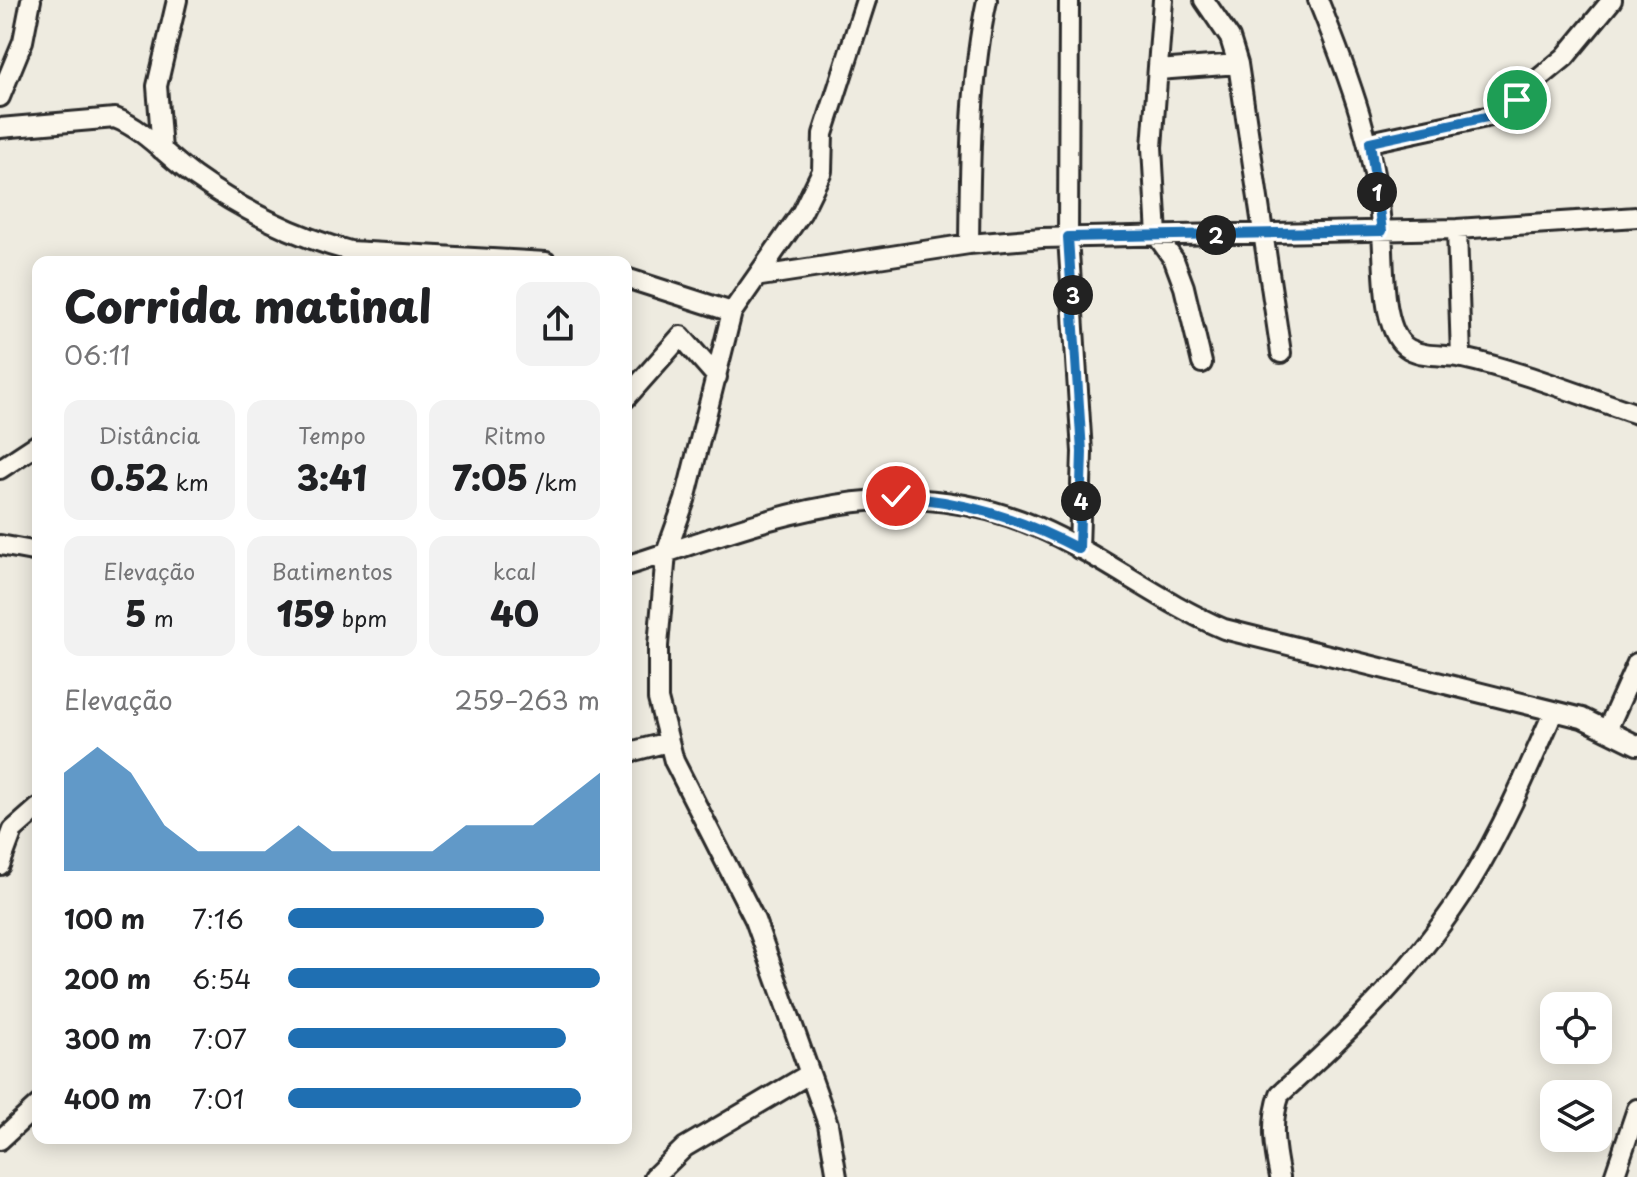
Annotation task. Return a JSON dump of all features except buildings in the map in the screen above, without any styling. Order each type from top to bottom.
[{"type":"street","points":[[0,97],[23,41],[31,0]]},
{"type":"street","points":[[162,150],[157,86],[177,0]]},
{"type":"street","points":[[837,1177],[828,1124],[755,920],[674,761],[658,699],[658,646],[666,553],[685,500],[732,312],[761,276],[802,212],[822,171],[823,134],[866,0]]},
{"type":"street","points":[[969,244],[974,91],[987,0]]},
{"type":"street","points":[[1069,0],[1068,237],[1082,452],[1079,549]]},
{"type":"street","points":[[1163,0],[1152,147],[1157,236],[1174,260],[1184,287],[1202,363]]},
{"type":"street","points":[[1204,0],[1230,38],[1238,64],[1281,353]]},
{"type":"street","points":[[1318,0],[1358,100],[1370,142],[1382,231],[1387,307],[1395,333],[1407,348],[1428,355],[1461,358],[1637,414]]},
{"type":"street","points":[[1370,142],[1491,116],[1517,100],[1565,57],[1612,0]]},
{"type":"street","points":[[1158,70],[1238,64]]},
{"type":"street","points":[[0,128],[115,118],[132,125],[195,177],[274,223],[322,244],[350,251],[439,256]]},
{"type":"street","points":[[761,276],[969,244],[1068,237],[1457,229],[1637,217]]},
{"type":"street","points":[[1457,229],[1461,358]]},
{"type":"street","points":[[632,280],[732,312]]},
{"type":"street","points":[[632,391],[681,336],[717,377]]},
{"type":"street","points":[[0,469],[32,448]]},
{"type":"street","points":[[632,564],[823,505],[896,496],[944,500],[989,510],[1038,527],[1179,610],[1224,629],[1582,718],[1608,728],[1637,745]]},
{"type":"street","points":[[0,545],[32,551]]},
{"type":"street","points":[[1608,728],[1631,688],[1637,663]]},
{"type":"street","points":[[1280,1177],[1274,1144],[1274,1112],[1280,1094],[1380,1000],[1443,922],[1491,845],[1553,713]]},
{"type":"street","points":[[632,751],[668,742]]},
{"type":"street","points":[[0,865],[13,830],[32,813]]},
{"type":"street","points":[[654,1177],[685,1147],[809,1074]]},
{"type":"street","points":[[1614,1177],[1637,1109]]},
{"type":"street","points":[[0,1140],[32,1111]]},
{"type":"route","points":[[896,496],[944,500],[989,510],[1038,527],[1079,549],[1082,452],[1068,237],[1382,231],[1370,142],[1491,116],[1517,100]]}]
